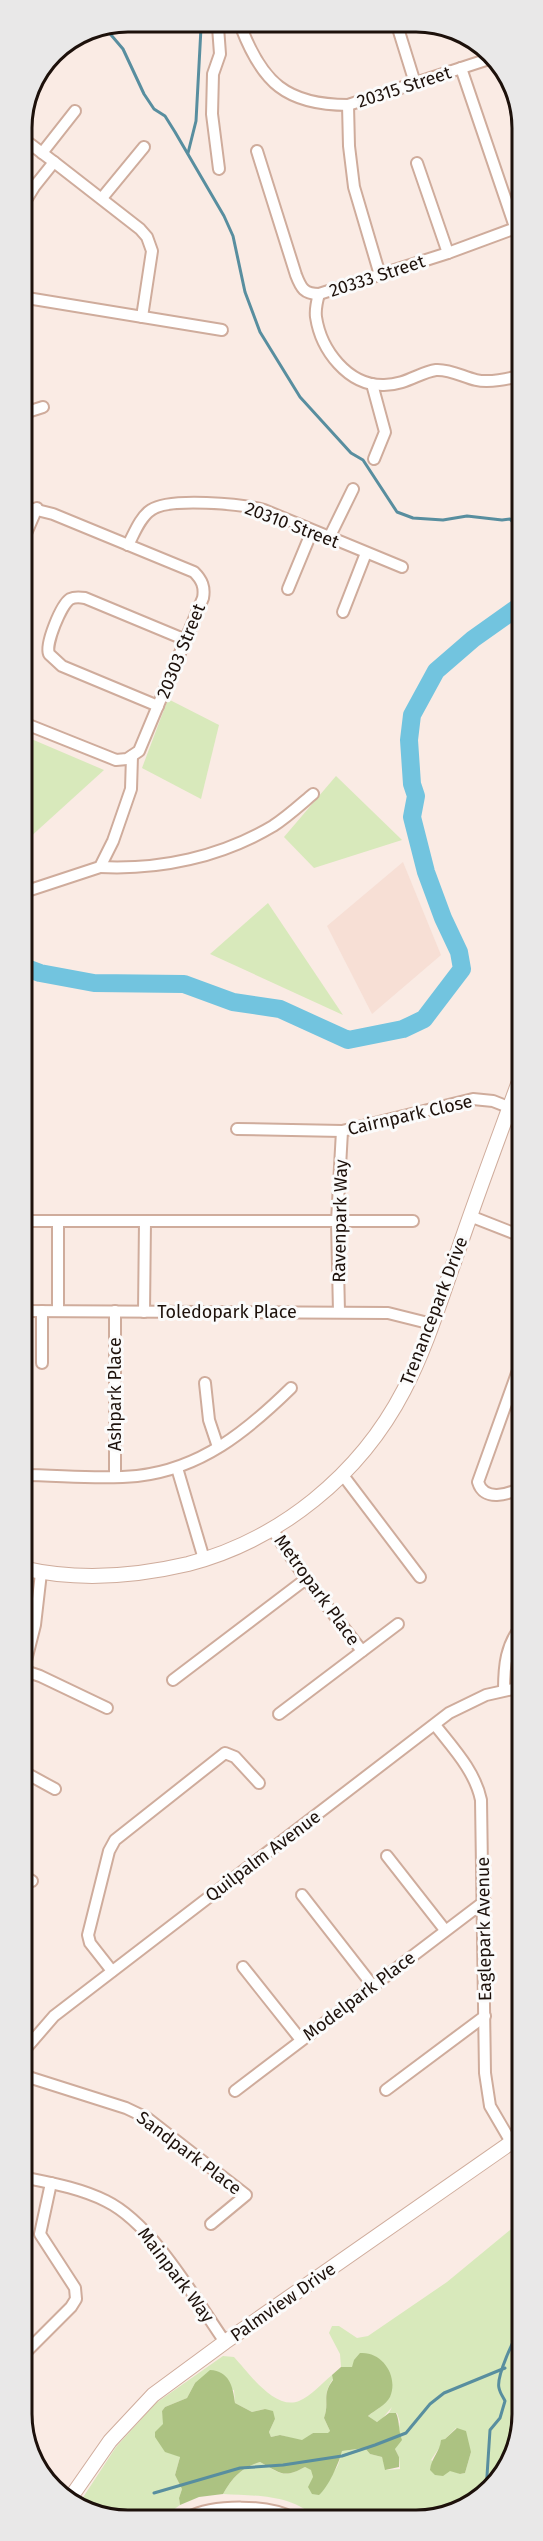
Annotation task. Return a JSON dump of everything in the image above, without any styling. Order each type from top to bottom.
[{"type":"street","points":[[218,32],[220,54],[213,74],[212,114],[219,169]]},
{"type":"street","name":"20315 Street","points":[[243,32],[260,68],[281,89],[312,102],[326,105],[348,105],[484,61]]},
{"type":"street","points":[[399,32],[415,83]]},
{"type":"street","points":[[461,68],[512,210]]},
{"type":"street","points":[[348,105],[351,171],[380,275]]},
{"type":"street","points":[[42,153],[75,111]]},
{"type":"street","points":[[32,145],[140,229],[151,243],[152,258],[142,317]]},
{"type":"street","points":[[102,198],[144,147]]},
{"type":"street","name":"20333 Street","points":[[257,151],[301,287],[310,294],[319,294],[380,275],[512,229]]},
{"type":"street","points":[[32,191],[54,162]]},
{"type":"street","points":[[417,163],[448,253]]},
{"type":"street","points":[[319,294],[316,317],[336,362],[352,377],[372,384],[406,383],[435,370],[459,374],[479,381],[512,376]]},
{"type":"street","points":[[32,299],[222,330]]},
{"type":"street","points":[[372,384],[385,432],[374,459]]},
{"type":"street","points":[[32,410],[43,407]]},
{"type":"street","points":[[328,538],[353,489]]},
{"type":"street","name":"20310 Street","points":[[128,545],[148,512],[154,508],[179,504],[241,504],[264,510],[402,567]]},
{"type":"street","name":"20303 Street","points":[[32,507],[194,572],[200,578],[204,591],[203,598],[139,751],[132,756]]},
{"type":"street","points":[[32,520],[37,508]]},
{"type":"street","points":[[288,589],[312,531]]},
{"type":"street","points":[[343,612],[366,553]]},
{"type":"street","points":[[158,706],[62,666],[49,654],[48,643],[64,605],[76,597],[85,598],[186,640]]},
{"type":"street","points":[[32,726],[116,760],[132,756],[131,789],[100,867]]},
{"type":"street","points":[[32,889],[100,867],[136,869],[191,859],[237,845],[275,825],[313,794]]},
{"type":"street","name":"Cairnpark Close","points":[[237,1129],[342,1131],[473,1099],[483,1099],[512,1108]]},
{"type":"street","name":"Trenancepark Drive","points":[[32,1571],[92,1576],[124,1575],[161,1570],[204,1559],[272,1529],[306,1507],[342,1474],[367,1447],[390,1415],[411,1375],[432,1324],[470,1216],[512,1119]]},
{"type":"street","name":"Ravenpark Way","points":[[339,1312],[338,1221],[342,1131]]},
{"type":"street","points":[[470,1216],[512,1232]]},
{"type":"street","points":[[32,1221],[413,1221]]},
{"type":"street","points":[[58,1221],[58,1311]]},
{"type":"street","points":[[144,1311],[145,1221]]},
{"type":"street","name":"Toledopark Place","points":[[32,1311],[388,1313],[432,1324]]},
{"type":"street","points":[[42,1311],[42,1362]]},
{"type":"street","name":"Ashpark Place","points":[[115,1311],[115,1476]]},
{"type":"street","points":[[205,1383],[209,1420],[218,1447]]},
{"type":"street","points":[[32,1475],[137,1476],[177,1468],[232,1441],[247,1430],[291,1388]]},
{"type":"street","points":[[511,1391],[478,1482],[485,1493],[495,1495],[511,1490]]},
{"type":"street","points":[[177,1468],[204,1559]]},
{"type":"street","points":[[342,1474],[420,1576]]},
{"type":"street","name":"Metropark Place","points":[[272,1529],[306,1579],[362,1651]]},
{"type":"street","points":[[32,1636],[41,1573]]},
{"type":"street","points":[[173,1680],[306,1579]]},
{"type":"street","name":"Metropark Place","points":[[279,1714],[398,1624]]},
{"type":"street","points":[[504,1690],[505,1658],[511,1642]]},
{"type":"street","points":[[32,1675],[40,1676],[107,1708]]},
{"type":"street","name":"Quilpalm Avenue","points":[[32,2041],[54,2016],[462,1705],[511,1689]]},
{"type":"street","name":"Eaglepark Avenue","points":[[435,1725],[470,1770],[479,1790],[482,1810],[487,2092],[495,2117],[511,2132]]},
{"type":"street","points":[[112,1971],[90,1943],[88,1935],[109,1851],[115,1840],[225,1753],[235,1757],[259,1783]]},
{"type":"street","points":[[32,1776],[55,1789]]},
{"type":"street","points":[[387,1856],[445,1930]]},
{"type":"street","points":[[302,1895],[373,1986]]},
{"type":"street","name":"Modelpark Place","points":[[235,2091],[484,1901]]},
{"type":"street","points":[[243,1967],[301,2040]]},
{"type":"street","points":[[386,2090],[485,2016]]},
{"type":"street","name":"Sandpark Place","points":[[32,2078],[126,2108],[147,2118],[246,2195],[212,2224]]},
{"type":"street","name":"Palmview Drive","points":[[74,2493],[110,2441],[153,2395],[511,2142]]},
{"type":"street","name":"Mainpark Way","points":[[32,2179],[79,2190],[106,2201],[139,2225],[157,2246],[225,2342]]},
{"type":"street","points":[[32,2346],[71,2307],[76,2299],[75,2288],[40,2234],[51,2183]]},
{"type":"street","points":[[210,2510],[238,2508],[259,2510]]},
{"type":"shaded area","points":[[403,862],[441,955],[372,1014],[327,926]]},
{"type":"green space","points":[[168,699],[219,725],[201,799],[142,768]]},
{"type":"green space","points":[[32,739],[104,770],[32,835]]},
{"type":"green space","points":[[336,776],[402,840],[314,868],[284,837]]},
{"type":"green space","points":[[268,903],[343,1015],[210,954]]},
{"type":"green space","points":[[511,2229],[510,2432],[495,2467],[474,2490],[458,2500],[428,2509],[416,2510],[306,2510],[273,2498],[223,2494],[238,2474],[260,2462],[286,2474],[305,2467],[312,2470],[313,2477],[334,2471],[342,2451],[365,2448],[370,2454],[382,2457],[386,2470],[400,2469],[399,2457],[395,2449],[400,2422],[397,2413],[389,2413],[392,2407],[377,2422],[368,2416],[379,2408],[352,2367],[341,2367],[340,2354],[329,2333],[332,2326],[339,2326],[357,2338],[368,2336],[447,2282]],"holes":[[[456,2428],[471,2452],[465,2473],[460,2474],[431,2460],[445,2439]]]},
{"type":"green space","points":[[360,2353],[375,2356],[387,2366],[390,2373],[392,2389],[390,2397],[368,2416],[377,2422],[389,2413],[396,2413],[402,2440],[395,2449],[399,2457],[399,2467],[385,2470],[382,2457],[370,2454],[365,2448],[342,2451],[333,2475],[319,2495],[312,2494],[308,2487],[313,2477],[311,2470],[305,2467],[287,2474],[278,2472],[260,2462],[238,2474],[223,2494],[199,2497],[180,2505],[179,2498],[182,2489],[175,2475],[180,2457],[165,2452],[155,2437],[155,2432],[163,2424],[162,2411],[165,2407],[187,2398],[195,2383],[210,2370],[226,2376],[233,2391],[235,2403],[252,2412],[265,2409],[273,2411],[275,2419],[269,2432],[271,2437],[280,2435],[302,2440],[313,2433],[328,2433],[330,2431],[324,2418],[326,2395],[333,2380],[332,2375],[341,2367],[352,2367]]},
{"type":"green space","points":[[223,2356],[234,2357],[263,2388],[290,2403],[308,2396],[332,2375],[333,2379],[327,2390],[324,2418],[329,2433],[313,2433],[302,2441],[280,2435],[271,2437],[269,2432],[275,2419],[265,2409],[252,2412],[235,2403],[234,2390],[195,2383],[187,2398],[165,2407],[162,2411],[170,2443],[180,2457],[175,2475],[182,2489],[179,2498],[180,2505],[173,2510],[128,2510],[109,2508],[82,2498],[116,2447],[156,2403]]},
{"type":"green space","points":[[457,2428],[466,2431],[471,2452],[465,2473],[450,2471],[443,2476],[435,2475],[430,2470],[441,2440]]},
{"type":"waterway","points":[[188,153],[196,121],[201,32]]},
{"type":"waterway","points":[[109,33],[123,49],[144,94],[154,109],[165,116],[224,216],[233,236],[245,292],[260,332],[300,397],[351,453],[363,460],[397,512],[413,518],[443,520],[467,516],[512,521]]},
{"type":"waterway","points":[[32,970],[94,983],[184,984],[233,1002],[280,1009],[348,1040],[403,1029],[424,1019],[462,969],[459,952],[443,918],[426,872],[412,817],[416,796],[412,784],[409,740],[412,715],[436,671],[473,639],[512,612]]},
{"type":"waterway","points":[[487,2476],[490,2430],[500,2418],[505,2401],[499,2388],[500,2375],[511,2346]]},
{"type":"waterway","points":[[154,2493],[240,2468],[283,2465],[342,2456],[375,2445],[406,2433],[430,2404],[444,2393],[505,2368]]}]
